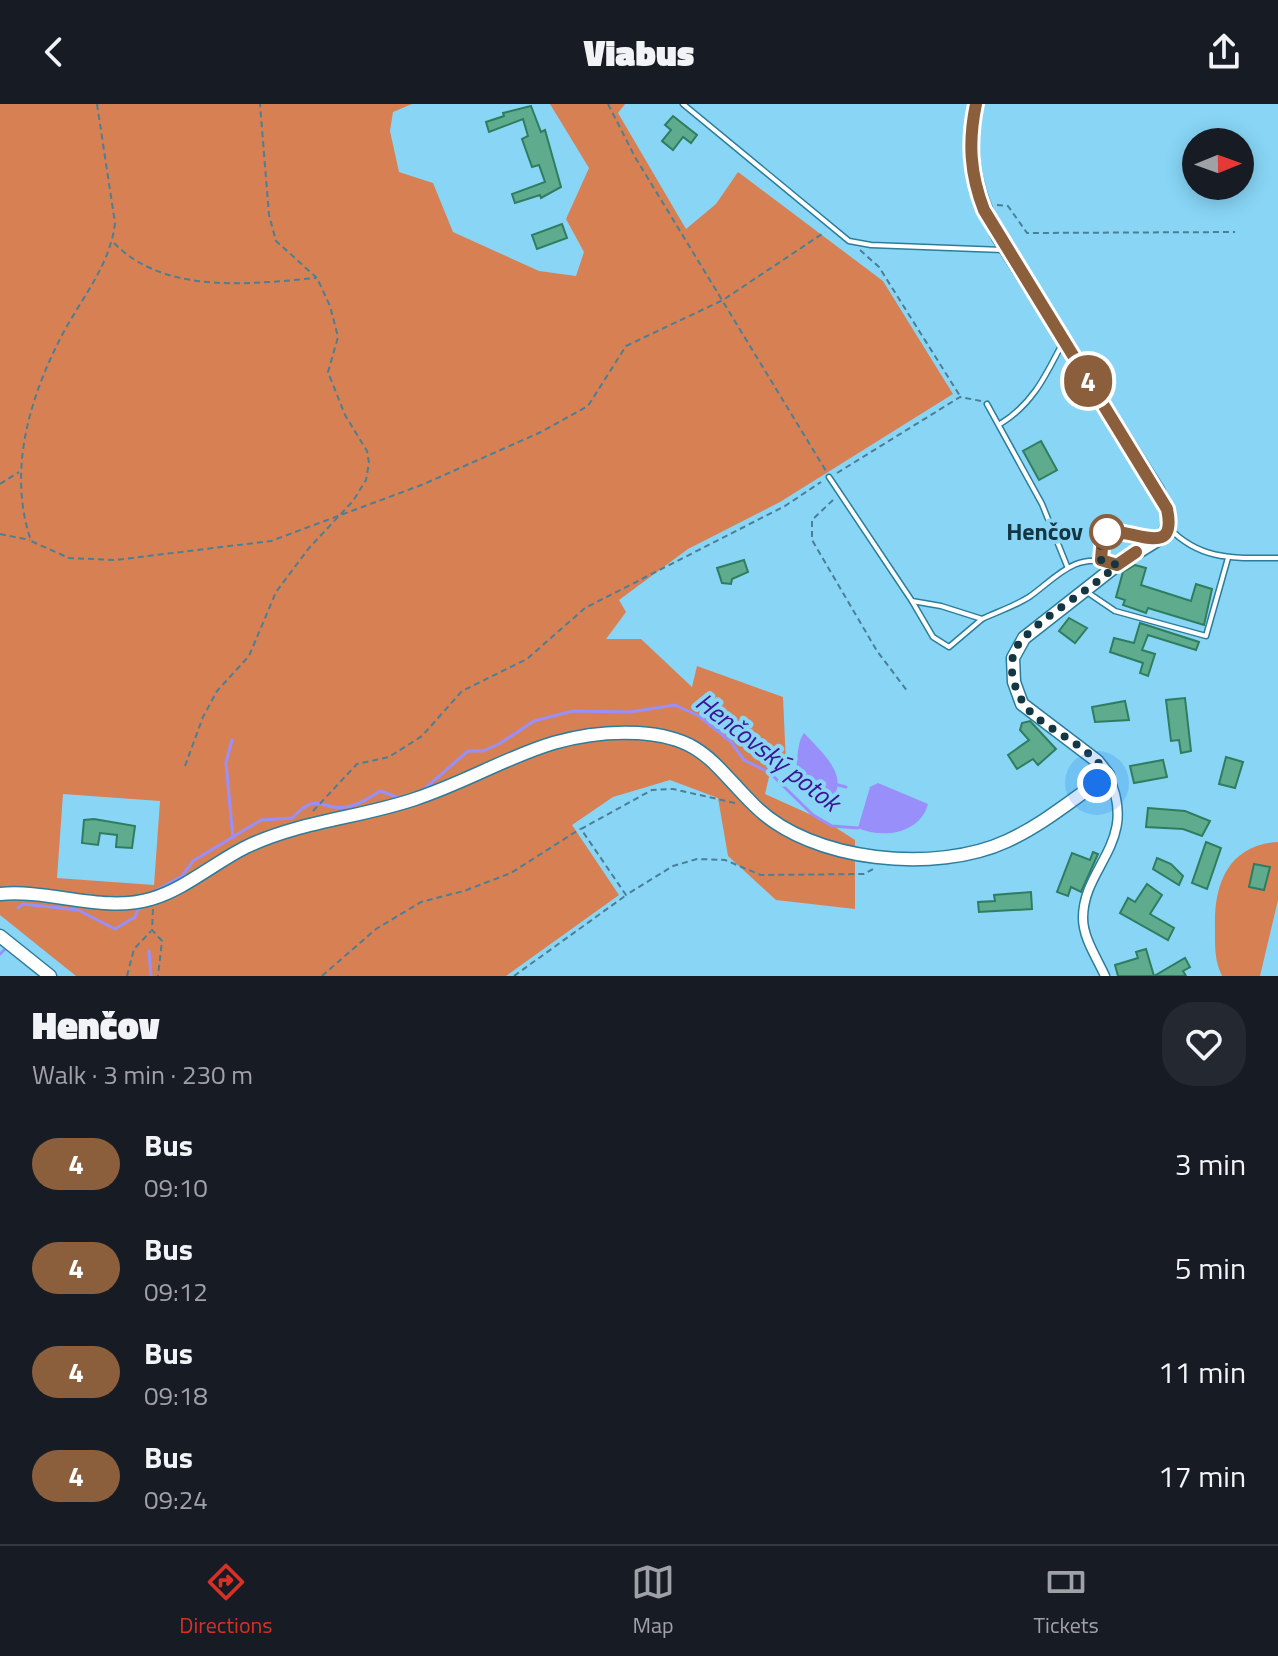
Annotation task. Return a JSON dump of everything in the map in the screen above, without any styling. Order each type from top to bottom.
[{"type":"street","points":[[976,104],[970,150],[975,182],[984,210],[1167,509],[1169,528],[1164,536],[1117,565],[1087,592],[1019,643],[1013,658],[1014,682],[1022,704],[1083,749],[1108,775],[1115,796],[1117,823],[1112,846],[1087,898],[1083,922],[1105,976]]},
{"type":"street","points":[[0,894],[137,901],[151,899],[247,847],[299,826],[414,800],[520,753],[555,740],[589,734],[637,733],[676,737],[689,742],[712,758],[755,806],[793,835],[823,847],[865,855],[952,856],[1004,843],[1039,825],[1108,775]]},
{"type":"street","points":[[0,936],[50,976]]},
{"type":"lane","points":[[683,104],[849,241],[871,245],[1006,250]]},
{"type":"lane","points":[[1000,424],[1020,412],[1032,399],[1063,342]]},
{"type":"lane","points":[[987,404],[1042,504],[1067,566]]},
{"type":"lane","points":[[829,477],[933,637],[949,647],[982,619],[1029,597],[1067,566],[1101,560],[1117,565]]},
{"type":"lane","points":[[1169,528],[1197,550],[1228,558],[1278,558]]},
{"type":"lane","points":[[1101,560],[1101,540],[1109,531],[1155,539]]},
{"type":"lane","points":[[1087,592],[1115,611],[1206,636],[1228,558]]},
{"type":"lane","points":[[912,601],[982,619]]},
{"type":"path","points":[[31,541],[21,511],[23,435],[59,340],[113,242],[115,223],[97,104]]},
{"type":"path","points":[[185,766],[203,717],[217,691],[249,656],[276,592],[309,548],[344,514],[366,480],[369,463],[367,451],[345,415],[328,372],[338,337],[317,278],[276,241],[269,215],[260,104]]},
{"type":"path","points":[[608,104],[635,157],[829,477]]},
{"type":"path","points":[[984,210],[998,205],[1008,206],[1027,233],[1235,232]]},
{"type":"path","points":[[0,534],[31,541],[69,558],[115,560],[271,541],[424,484],[541,432],[588,406],[626,346],[723,300],[832,228]]},
{"type":"path","points":[[849,241],[879,267],[960,397],[987,404]]},
{"type":"path","points":[[113,242],[131,261],[187,281],[257,284],[317,278]]},
{"type":"path","points":[[0,484],[21,471]]},
{"type":"path","points":[[840,494],[820,508],[812,520],[812,540],[877,651],[908,692]]},
{"type":"path","points":[[299,826],[357,764],[389,757],[422,736],[462,691],[527,659],[585,608],[681,560]]},
{"type":"path","points":[[322,976],[376,929],[421,902],[464,891],[511,873],[581,829],[652,790],[673,789],[755,806]]},
{"type":"path","points":[[581,829],[626,895]]},
{"type":"path","points":[[514,976],[626,895],[673,866],[697,859],[725,860],[761,875],[864,874],[875,868]]},
{"type":"path","points":[[127,976],[134,949],[152,930],[153,915]]},
{"type":"path","points":[[152,930],[162,941],[158,976]]},
{"type":"shaded area","points":[[0,104],[412,104],[393,112],[390,131],[399,172],[433,183],[453,232],[539,271],[576,276],[584,252],[566,219],[589,168],[550,104],[625,104],[618,113],[686,229],[716,204],[738,172],[883,281],[953,394],[780,502],[688,549],[619,600],[626,612],[606,639],[641,639],[692,687],[697,666],[783,697],[786,764],[769,777],[765,794],[827,822],[855,840],[855,909],[776,900],[728,856],[718,798],[670,780],[613,797],[572,825],[619,895],[506,976],[76,976],[0,915]],"holes":[[[63,794],[160,801],[154,885],[57,878]]]},
{"type":"shaded area","points":[[804,733],[826,757],[836,774],[836,793],[829,803],[793,784],[799,744]]},
{"type":"shaded area","points":[[878,783],[928,804],[924,814],[909,828],[899,831],[878,833],[858,828],[870,787]]},
{"type":"shaded area","points":[[1278,842],[1278,900],[1260,976],[1222,976],[1216,958],[1215,910],[1222,881],[1236,859],[1247,850]]},
{"type":"building","points":[[531,106],[541,132],[545,130],[561,187],[541,198],[540,195],[515,203],[512,194],[545,182],[539,165],[532,167],[522,139],[528,136],[523,119],[489,132],[486,122],[504,116],[503,113]]},
{"type":"building","points":[[673,116],[697,135],[691,143],[683,137],[673,150],[662,141],[671,130],[665,125]]},
{"type":"building","points":[[562,224],[567,238],[537,249],[532,235]]},
{"type":"building","points":[[1041,441],[1057,470],[1039,480],[1023,451]]},
{"type":"building","points":[[744,560],[748,572],[732,579],[731,584],[722,583],[717,568]]},
{"type":"building","points":[[1135,565],[1146,568],[1141,585],[1191,601],[1196,584],[1212,589],[1204,625],[1148,608],[1146,613],[1123,605],[1125,600],[1116,597],[1123,572]]},
{"type":"building","points":[[1069,618],[1087,628],[1075,643],[1059,631]]},
{"type":"building","points":[[1140,623],[1199,642],[1196,650],[1148,635],[1142,650],[1155,654],[1148,676],[1140,673],[1143,663],[1110,652],[1114,638],[1134,643]]},
{"type":"building","points":[[1185,698],[1191,751],[1181,753],[1179,740],[1171,741],[1166,700]]},
{"type":"building","points":[[1125,701],[1129,720],[1095,722],[1092,707]]},
{"type":"building","points":[[1030,721],[1056,749],[1038,765],[1033,759],[1017,769],[1008,755],[1029,740],[1020,730],[1022,723]]},
{"type":"building","points":[[1226,757],[1243,762],[1235,788],[1219,784]]},
{"type":"building","points":[[1163,760],[1167,777],[1134,783],[1130,766]]},
{"type":"building","points":[[1148,808],[1185,811],[1210,821],[1202,836],[1183,829],[1146,827]]},
{"type":"building","points":[[84,820],[135,826],[132,848],[116,847],[117,835],[100,833],[98,845],[82,843]]},
{"type":"building","points":[[1206,842],[1221,848],[1207,889],[1192,883]]},
{"type":"building","points":[[1093,852],[1098,854],[1081,892],[1071,887],[1068,896],[1057,892],[1072,853],[1090,860]]},
{"type":"building","points":[[1157,858],[1171,864],[1183,876],[1179,885],[1153,869]]},
{"type":"building","points":[[1254,864],[1270,867],[1264,890],[1249,887]]},
{"type":"building","points":[[1147,884],[1162,895],[1150,914],[1174,928],[1168,940],[1120,913],[1128,898],[1135,902]]},
{"type":"building","points":[[1031,892],[1032,909],[979,912],[978,902],[995,901],[994,895]]},
{"type":"building","points":[[1146,949],[1154,976],[1118,976],[1115,965],[1138,958],[1136,952]]},
{"type":"building","points":[[1185,958],[1190,967],[1183,971],[1186,976],[1154,976]]},
{"type":"waterway","name":"Henčovský potok","points":[[422,791],[468,751],[483,751],[499,744],[534,721],[573,711],[630,712],[675,705],[699,716],[731,742],[744,760],[769,772],[813,815],[832,826],[858,828]]},
{"type":"waterway","points":[[232,740],[226,763],[233,838]]},
{"type":"waterway","points":[[838,785],[846,787]]},
{"type":"waterway","name":"Henčovský potok","points":[[146,896],[182,876],[193,861],[261,820],[292,818],[301,809],[315,803],[337,808],[351,806],[380,791],[400,798]]},
{"type":"waterway","name":"Henčovský potok","points":[[18,908],[23,904],[78,910],[115,929],[135,917],[140,905]]},
{"type":"waterway","name":"Henčovský potok","points":[[0,954],[4,950]]},
{"type":"waterway","points":[[149,951],[151,976]]},
{"type":"bus line","name":"4","points":[[976,104],[970,150],[977,192],[984,210],[1167,509],[1169,528],[1164,536],[1155,539],[1109,531],[1103,535],[1101,560],[1117,565],[1136,552]]},
{"type":"place","name":"Henčov","points":[[1107,532]]},
{"type":"route","points":[[1097,783],[1108,775],[1097,761],[1022,704],[1014,682],[1013,658],[1024,638],[1087,592],[1117,565],[1101,560],[1101,540],[1107,532]]}]
